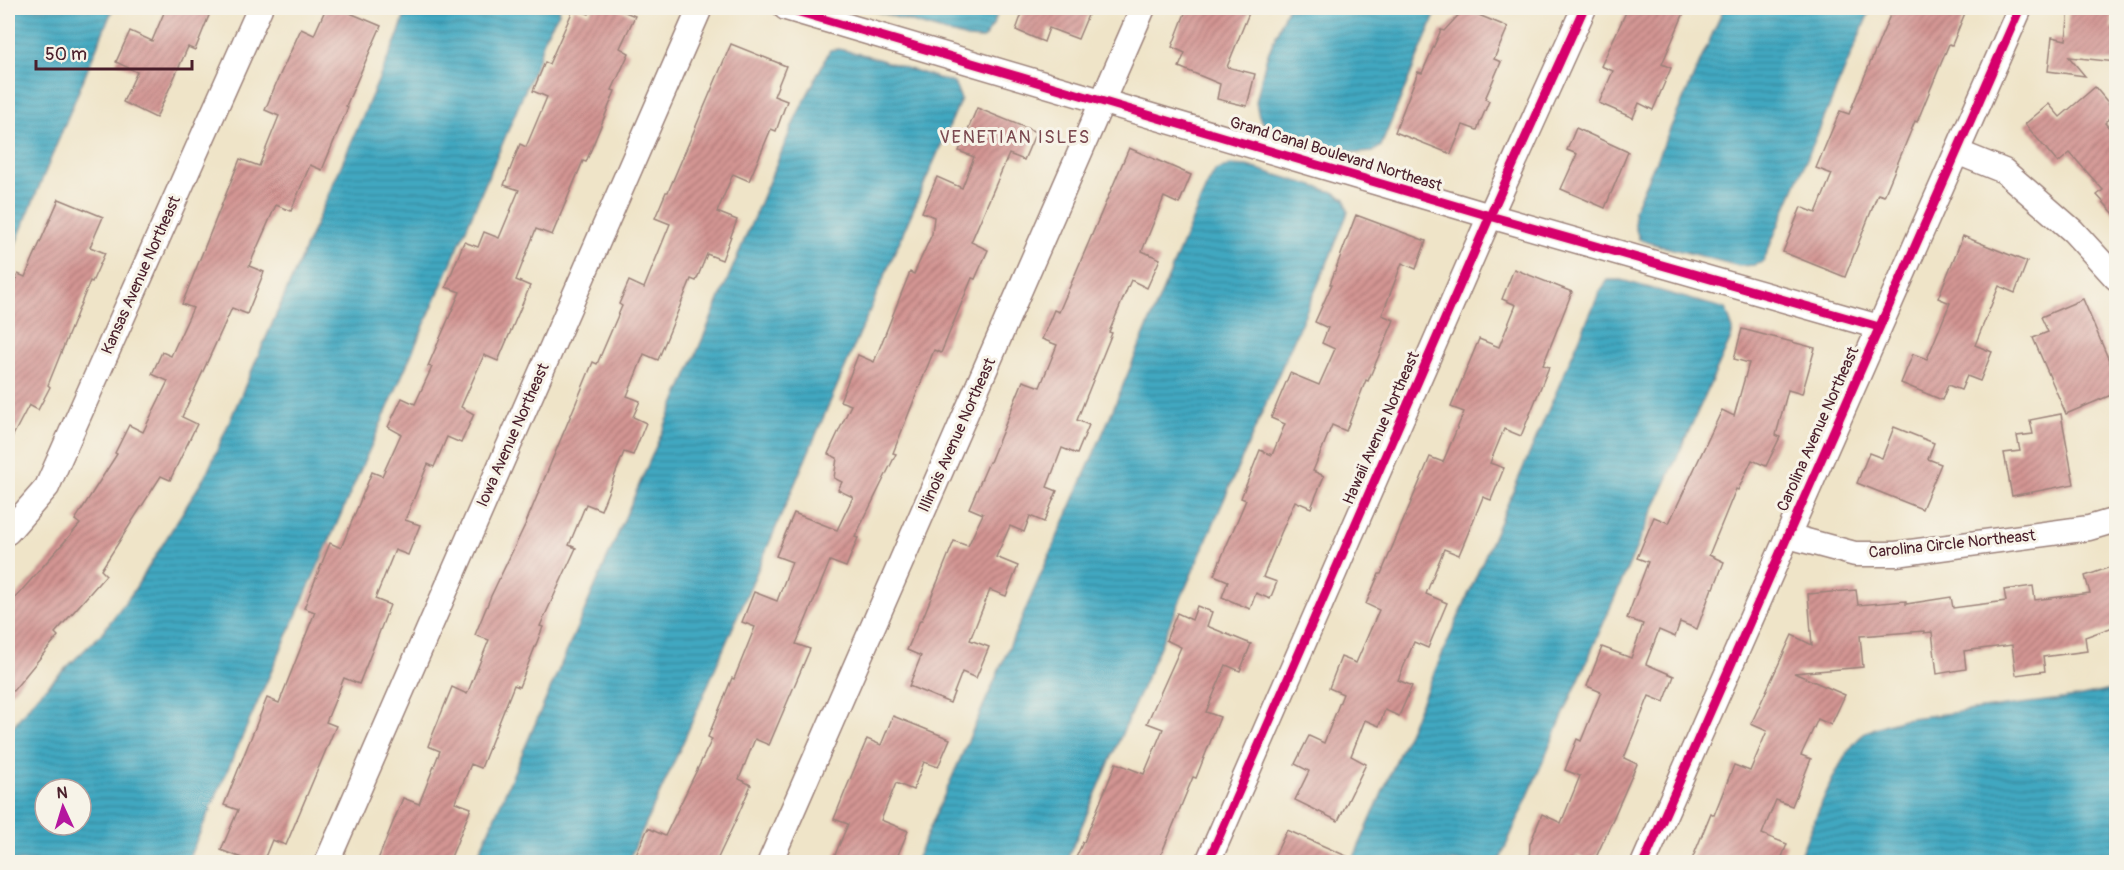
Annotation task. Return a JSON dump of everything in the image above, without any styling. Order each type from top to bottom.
[{"type":"street","name":"Kansas Avenue Northeast","points":[[8,532],[47,487],[260,8]]},
{"type":"street","name":"Iowa Avenue Northeast","points":[[327,862],[700,8]]},
{"type":"street","name":"Grand Canal Boulevard Northeast","points":[[786,8],[1490,216],[1879,327]]},
{"type":"street","name":"Illinois Avenue Northeast","points":[[770,862],[1143,8]]},
{"type":"street","name":"Hawaii Avenue Northeast","points":[[1208,862],[1490,216],[1584,8]]},
{"type":"street","name":"Carolina Avenue Northeast","points":[[1644,862],[2020,8]]},
{"type":"street","points":[[1957,152],[2004,171],[2073,231],[2116,278]]},
{"type":"street","name":"Carolina Circle Northeast","points":[[1788,536],[1855,555],[1896,554],[2089,528],[2116,520]]},
{"type":"water","points":[[8,8],[113,8],[8,262]]},
{"type":"water","points":[[407,8],[560,8],[545,36],[539,57],[453,259],[187,862],[8,862],[8,733],[36,697],[101,634],[133,592],[207,473],[399,33]]},
{"type":"water","points":[[864,8],[1000,8],[993,25],[983,39],[967,38]]},
{"type":"water","points":[[1287,8],[1438,8],[1381,146],[1373,152],[1357,153],[1268,128],[1259,117],[1256,102],[1266,59]]},
{"type":"water","points":[[1724,8],[1871,8],[1763,262],[1755,265],[1739,266],[1650,243],[1639,239],[1635,226],[1634,210]]},
{"type":"water","points":[[838,49],[865,55],[954,83],[961,99],[685,738],[628,862],[475,862],[697,352],[797,115],[830,50]]},
{"type":"water","points":[[1230,165],[1247,166],[1333,192],[1345,199],[1348,212],[1066,862],[915,862],[1108,421],[1206,187],[1215,171]]},
{"type":"water","points":[[1608,280],[1621,280],[1726,309],[1733,330],[1731,338],[1499,862],[1352,862],[1600,291]]},
{"type":"water","points":[[2116,689],[2116,862],[1797,862],[1835,774],[1854,743],[1869,731],[1904,719],[2077,697]]},
{"type":"building","points":[[166,8],[212,8],[195,50],[188,47],[156,118],[123,102],[137,72],[116,62],[130,31],[152,41]]},
{"type":"building","points":[[326,8],[338,8],[381,26],[346,106],[348,107],[322,170],[310,165],[291,211],[276,205],[249,266],[264,272],[247,314],[232,308],[182,417],[197,424],[170,480],[161,476],[101,570],[106,575],[55,633],[58,636],[8,697],[8,606],[80,524],[75,520],[117,454],[115,453],[129,425],[143,432],[168,381],[152,374],[162,352],[171,356],[193,308],[182,304],[240,159],[259,166],[279,116],[265,110],[278,79],[301,29],[314,35]]},
{"type":"building","points":[[574,8],[589,14],[593,8],[615,8],[635,16],[620,48],[629,53],[612,90],[615,91],[586,162],[583,161],[552,235],[536,229],[516,280],[530,286],[498,361],[484,355],[461,407],[474,414],[461,443],[447,437],[434,467],[428,464],[405,520],[420,525],[408,555],[395,550],[375,599],[390,605],[359,684],[344,678],[326,722],[336,726],[286,845],[272,840],[263,862],[252,862],[221,850],[238,810],[224,805],[267,698],[279,703],[315,612],[304,608],[330,543],[341,548],[372,472],[382,476],[401,434],[388,427],[402,398],[415,404],[432,367],[428,366],[460,292],[446,287],[464,242],[478,247],[484,232],[499,238],[519,190],[504,185],[520,144],[526,147],[547,97],[533,91],[545,62],[549,64]]},
{"type":"building","points":[[1024,8],[1091,8],[1078,39],[1049,28],[1044,42],[1016,30]]},
{"type":"building","points":[[1187,8],[1251,8],[1227,67],[1255,74],[1247,106],[1217,99],[1220,84],[1179,67],[1185,53],[1172,47]]},
{"type":"building","points":[[1628,8],[1686,8],[1662,64],[1671,68],[1653,110],[1639,103],[1633,118],[1599,103],[1613,71],[1601,66]]},
{"type":"building","points":[[1893,8],[1967,8],[1952,45],[1949,44],[1917,122],[1915,121],[1884,196],[1878,194],[1845,277],[1783,252],[1801,207],[1816,213],[1832,174],[1816,168],[1840,111],[1849,114]]},
{"type":"building","points":[[2069,8],[2098,8],[2113,11],[2111,28],[2116,28],[2116,62],[2069,57],[2085,76],[2048,71],[2052,37],[2066,40]]},
{"type":"building","points":[[1464,9],[1508,27],[1494,59],[1501,62],[1485,99],[1489,101],[1477,130],[1463,125],[1451,154],[1395,132],[1418,72],[1422,73],[1441,30],[1444,31]]},
{"type":"building","points":[[731,44],[786,66],[774,96],[787,101],[776,131],[771,129],[749,181],[733,174],[717,212],[737,220],[722,260],[707,254],[696,281],[691,279],[658,360],[644,354],[627,396],[640,401],[633,417],[646,423],[633,455],[624,452],[601,510],[586,504],[569,545],[576,548],[540,626],[543,627],[519,687],[514,685],[481,768],[471,764],[455,802],[471,808],[449,862],[377,862],[403,798],[419,804],[440,751],[428,746],[452,687],[467,694],[489,640],[475,635],[525,525],[593,362],[597,364],[622,306],[619,304],[629,281],[644,288],[670,224],[655,218]]},
{"type":"building","points":[[2095,87],[2116,112],[2105,123],[2116,136],[2116,216],[2097,195],[2103,190],[2070,153],[2058,163],[2025,124],[2049,104],[2060,117]]},
{"type":"building","points":[[977,108],[1036,132],[1024,160],[1009,154],[971,242],[988,250],[975,279],[972,278],[941,353],[934,350],[893,453],[896,454],[855,537],[858,538],[846,567],[830,561],[796,644],[810,649],[769,745],[755,739],[739,779],[751,785],[735,822],[716,862],[633,862],[648,828],[665,836],[712,739],[708,737],[755,627],[742,622],[754,592],[777,601],[792,562],[776,556],[794,513],[837,530],[853,497],[838,490],[842,482],[834,478],[837,458],[828,454],[851,405],[840,401],[858,355],[874,362],[910,272],[914,274],[932,234],[934,217],[922,212],[937,177],[962,188],[974,157],[959,151]]},
{"type":"building","points":[[1576,128],[1628,152],[1605,208],[1561,189],[1577,154],[1567,150]]},
{"type":"building","points":[[1129,148],[1191,175],[1179,204],[1164,197],[1142,251],[1160,259],[1147,288],[1131,280],[1109,332],[1112,333],[1077,420],[1089,425],[1077,454],[1062,448],[1047,487],[1057,491],[1044,522],[1030,516],[1024,532],[1010,526],[996,557],[1018,566],[1006,596],[990,590],[970,640],[989,647],[976,678],[962,672],[950,703],[909,686],[921,656],[907,650],[922,620],[954,541],[968,546],[983,514],[969,508],[1023,381],[1040,387],[1057,345],[1042,339],[1054,310],[1059,312]]},
{"type":"building","points":[[59,199],[103,217],[90,247],[105,253],[92,282],[90,281],[48,385],[50,387],[38,410],[29,405],[8,445],[8,300],[18,274],[25,277]]},
{"type":"building","points":[[1356,215],[1426,241],[1416,269],[1402,263],[1382,315],[1394,320],[1368,381],[1366,380],[1346,431],[1332,425],[1313,471],[1324,476],[1311,508],[1295,501],[1281,533],[1263,577],[1277,582],[1270,599],[1256,593],[1250,609],[1222,597],[1228,581],[1214,575],[1246,500],[1241,498],[1260,450],[1272,455],[1285,424],[1271,418],[1290,373],[1319,385],[1335,349],[1322,343],[1328,328],[1315,322],[1332,284],[1330,284]]},
{"type":"building","points":[[1963,236],[2027,262],[2015,293],[1999,286],[1975,345],[1992,352],[1980,381],[1967,376],[1961,390],[1948,385],[1942,400],[1901,383],[1913,354],[1927,359],[1950,303],[1938,298]]},
{"type":"building","points":[[1514,269],[1572,292],[1543,365],[1549,367],[1521,436],[1504,429],[1490,463],[1504,468],[1491,500],[1483,497],[1459,555],[1444,549],[1426,594],[1447,603],[1428,648],[1414,642],[1398,680],[1412,686],[1399,716],[1385,710],[1379,726],[1365,720],[1351,756],[1366,764],[1338,821],[1295,800],[1309,771],[1295,764],[1309,736],[1324,743],[1343,694],[1329,688],[1341,657],[1356,663],[1379,610],[1366,604],[1430,457],[1443,462],[1464,412],[1451,407],[1479,339],[1499,347],[1516,305],[1502,299]]},
{"type":"building","points":[[2083,299],[2116,377],[2116,393],[2066,414],[2033,338],[2048,332],[2041,317]]},
{"type":"building","points":[[1742,329],[1815,348],[1802,394],[1788,390],[1776,435],[1780,437],[1766,466],[1752,460],[1738,490],[1736,489],[1709,555],[1724,562],[1697,629],[1680,622],[1675,637],[1659,630],[1646,664],[1674,676],[1664,702],[1649,696],[1624,758],[1637,764],[1594,862],[1577,856],[1574,862],[1529,862],[1530,844],[1542,814],[1561,823],[1580,776],[1565,770],[1577,739],[1581,741],[1601,692],[1587,686],[1602,647],[1631,658],[1643,624],[1627,618],[1648,562],[1637,558],[1654,517],[1669,523],[1722,410],[1734,416],[1749,363],[1734,359]]},
{"type":"building","points":[[2061,414],[2074,484],[2012,496],[2004,453],[2020,451],[2017,436],[2033,434],[2030,420]]},
{"type":"building","points":[[1894,427],[1934,443],[1928,459],[1941,464],[1922,509],[1857,483],[1869,453],[1882,458]]},
{"type":"building","points":[[2116,565],[2116,626],[2085,637],[2087,651],[2043,657],[2045,671],[2016,675],[2012,645],[1964,651],[1966,669],[1937,674],[1932,632],[1924,633],[1924,631],[1860,636],[1863,667],[1794,673],[1845,695],[1831,725],[1818,719],[1801,755],[1811,759],[1792,806],[1776,800],[1762,834],[1787,844],[1780,862],[1691,862],[1711,813],[1714,815],[1734,765],[1750,771],[1767,731],[1751,724],[1792,635],[1812,645],[1808,594],[1856,590],[1858,605],[1906,601],[1906,604],[1951,597],[1953,608],[2006,601],[2004,590],[2033,586],[2035,600],[2090,593],[2085,576]]},
{"type":"building","points":[[1197,606],[1212,612],[1207,626],[1251,644],[1240,671],[1226,665],[1206,712],[1220,717],[1196,778],[1193,777],[1158,862],[1074,862],[1116,763],[1144,774],[1163,729],[1147,723],[1181,647],[1166,640],[1177,613],[1192,620]]},
{"type":"building","points":[[893,716],[950,739],[938,767],[924,762],[913,790],[896,783],[881,820],[908,831],[895,862],[832,862],[848,824],[834,819],[846,789],[867,739],[881,745]]},
{"type":"building","points":[[1287,830],[1360,862],[1272,862]]},
{"type":"cycle path","points":[[786,8],[1490,216],[1879,327]]},
{"type":"cycle path","points":[[1208,862],[1490,216],[1584,8]]},
{"type":"cycle path","points":[[1644,862],[2020,8]]},
{"type":"district","name":"VENETIAN ISLES","points":[[1015,137]]}]
